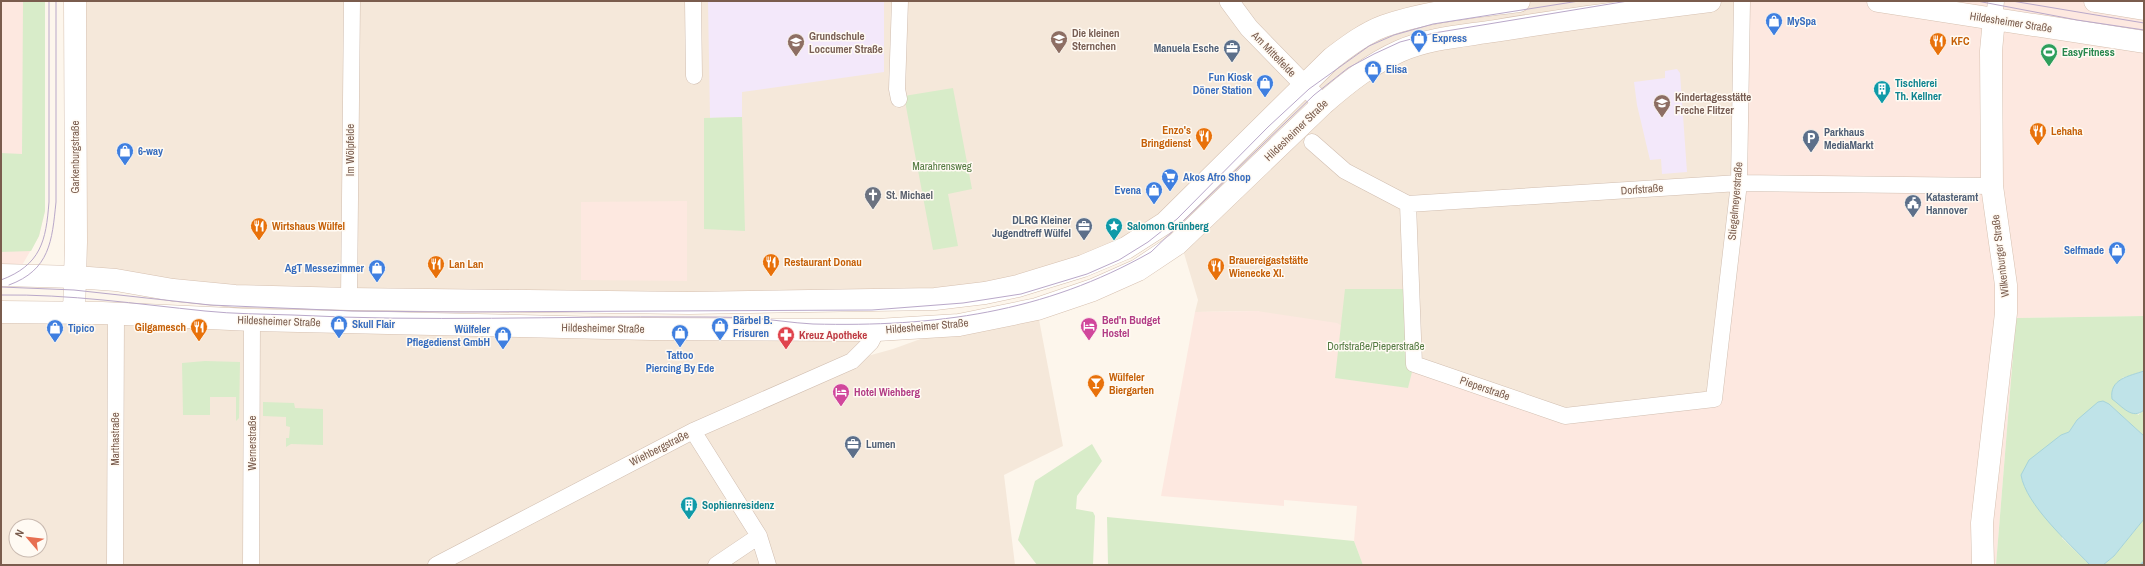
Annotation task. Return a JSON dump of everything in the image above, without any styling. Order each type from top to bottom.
[{"type":"main road","name":"Garkenburgstraße","points":[[74,314],[75,1]]},
{"type":"main road","points":[[1,275],[75,277],[234,296],[349,300],[674,303],[817,301],[951,298],[1018,286],[1083,266],[1126,248],[1165,223],[1332,58],[1363,36],[1384,26],[1435,13],[1519,1]]},
{"type":"main road","name":"Hildesheimer Straße","points":[[1,312],[116,314],[252,320],[643,329],[877,330],[959,325],[1025,312],[1093,290],[1138,270],[1177,244],[1323,104],[1347,83],[1375,63],[1402,50],[1437,40],[1561,20],[1710,1]]},
{"type":"main road","name":"Hildesheimer Straße","points":[[1878,1],[1995,10],[2144,42]]},
{"type":"main road","points":[[2095,1],[2144,9]]},
{"type":"main road","name":"Wilkenburger Straße","points":[[1982,565],[1982,523],[2006,313],[2006,285],[1992,186],[1991,51],[1995,10]]},
{"type":"street","name":"Im Wölpfelde","points":[[349,300],[352,1]]},
{"type":"street","points":[[693,1],[694,76]]},
{"type":"street","points":[[898,99],[897,89],[900,1]]},
{"type":"street","name":"Am Mittelfelde","points":[[1229,1],[1250,28],[1323,104]]},
{"type":"street","name":"Stiegelmeyerstraße","points":[[1714,399],[1739,183],[1742,1]]},
{"type":"street","points":[[1312,142],[1345,171],[1408,204]]},
{"type":"street","name":"Dorfstraße","points":[[1408,204],[1739,183],[1992,186]]},
{"type":"street","name":"Pieperstraße","points":[[1408,204],[1414,364],[1565,416],[1714,399]]},
{"type":"street","name":"Marthastraße","points":[[115,565],[116,314]]},
{"type":"street","name":"Wernerstraße","points":[[251,565],[252,320]]},
{"type":"street","name":"Wiehbergstraße","points":[[436,565],[693,431],[852,361],[871,342],[877,330]]},
{"type":"street","points":[[693,431],[760,536],[768,565]]},
{"type":"street","points":[[716,565],[760,536]]},
{"type":"shaded area","points":[[1,1],[45,1],[45,211],[39,236],[21,267],[1,267]]},
{"type":"shaded area","points":[[75,1],[1739,1],[1736,181],[1711,404],[1564,419],[1257,311],[1195,312],[1198,300],[1180,240],[1168,220],[1018,286],[567,302],[75,277]]},
{"type":"shaded area","name":"Grundschule Loccumer Straße","points":[[708,1],[884,1],[884,72],[742,92],[742,117],[710,118]]},
{"type":"shaded area","points":[[1739,1],[2144,1],[2144,316],[2016,318],[1996,565],[1363,565],[1354,541],[1357,506],[1284,500],[1284,506],[1161,496],[1195,312],[1257,311],[1337,323],[1414,368],[1564,419],[1711,404],[1736,181]]},
{"type":"shaded area","name":"Kindertagesstätte Freche Flitzer","points":[[1677,69],[1680,73],[1687,172],[1662,174],[1661,159],[1650,160],[1637,105],[1634,82],[1665,78],[1665,71]]},
{"type":"shaded area","points":[[687,201],[687,281],[581,280],[581,202]]},
{"type":"shaded area","points":[[1037,309],[1063,446],[1004,475],[1015,565],[1,565],[1,312],[877,330],[853,360],[893,349],[959,325]]},
{"type":"green space","points":[[23,1],[45,1],[45,211],[39,236],[31,251],[1,252],[1,153],[22,154]]},
{"type":"green space","name":"Marahrensweg","points":[[953,88],[972,189],[948,194],[958,246],[933,250],[904,96]]},
{"type":"green space","points":[[742,117],[745,231],[704,229],[704,118]]},
{"type":"green space","name":"Dorfstraße/Pieperstraße","points":[[1345,289],[1411,289],[1414,364],[1408,388],[1335,378]]},
{"type":"green space","points":[[2144,316],[2144,371],[2122,378],[2138,415],[2144,410],[2144,436],[2109,404],[2077,420],[2069,432],[2061,435],[2062,538],[2090,565],[1996,565],[2016,318]]},
{"type":"green space","points":[[205,361],[240,362],[239,418],[236,421],[236,397],[210,397],[210,415],[183,415],[182,363]]},
{"type":"green space","points":[[263,402],[294,403],[295,408],[323,409],[323,445],[291,444],[286,447],[286,438],[289,438],[290,427],[286,426],[286,417],[263,416]]},
{"type":"green space","points":[[1092,444],[1102,461],[1077,496],[1076,509],[1093,512],[1095,516],[1093,565],[1037,565],[1018,540],[1035,481]]},
{"type":"green space","points":[[1107,517],[1354,541],[1363,565],[1108,565]]},
{"type":"green space","points":[[2144,519],[2144,565],[2103,565],[2114,556]]},
{"type":"water","points":[[2144,371],[2144,410],[2135,414],[2124,409],[2112,399],[2112,392],[2114,387],[2121,379]]},
{"type":"water","points":[[2103,401],[2109,404],[2144,436],[2144,519],[2114,556],[2103,565],[2090,565],[2060,535],[2039,511],[2025,487],[2021,475],[2029,460],[2061,435],[2069,432],[2077,420],[2098,402]]},
{"type":"tram line","points":[[1,280],[25,267],[33,259],[39,250],[46,229],[49,202],[49,1]]},
{"type":"tram line","points":[[9,285],[23,279],[41,262],[46,252],[53,229],[56,202],[56,1]]},
{"type":"tram line","points":[[1,287],[74,290],[210,305],[352,311],[458,312],[872,310],[963,303],[1021,294],[1087,274],[1119,260],[1148,242],[1177,219],[1268,127],[1309,89],[1369,46],[1394,35],[1433,24],[1579,1]]},
{"type":"tram line","points":[[1,295],[78,298],[227,313],[392,318],[720,317],[813,324],[858,324],[902,323],[945,319],[988,312],[1029,302],[1070,289],[1111,273],[1151,252],[1314,95],[1348,68],[1374,54],[1400,42],[1434,33],[1628,1]]},
{"type":"tram line","points":[[1977,1],[2077,20],[2144,30]]},
{"type":"tram line","points":[[2012,1],[2144,23]]},
{"type":"place","name":"MySpa","points":[[1774,36]]},
{"type":"place","name":"Express","points":[[1419,53]]},
{"type":"place","name":"Die kleinen Sternchen","points":[[1059,54]]},
{"type":"place","name":"KFC","points":[[1938,56]]},
{"type":"place","name":"Grundschule Loccumer Straße","points":[[796,57]]},
{"type":"place","name":"Manuela Esche","points":[[1232,63]]},
{"type":"place","name":"EasyFitness","points":[[2049,67]]},
{"type":"place","name":"Elisa","points":[[1373,84]]},
{"type":"place","name":"Fun Kiosk Döner Station","points":[[1265,98]]},
{"type":"place","name":"Tischlerei Th. Kellner","points":[[1882,104]]},
{"type":"place","name":"Kindertagesstätte Freche Flitzer","points":[[1662,118]]},
{"type":"place","name":"Lehaha","points":[[2038,146]]},
{"type":"place","name":"Enzo's Bringdienst","points":[[1204,151]]},
{"type":"place","name":"Parkhaus MediaMarkt","points":[[1811,153]]},
{"type":"place","name":"6-way","points":[[125,166]]},
{"type":"place","name":"Akos Afro Shop","points":[[1170,192]]},
{"type":"place","name":"Evena","points":[[1154,205]]},
{"type":"place","name":"St. Michael","points":[[873,210]]},
{"type":"place","name":"Katasteramt Hannover","points":[[1913,218]]},
{"type":"place","name":"Wirtshaus Wülfel","points":[[259,241]]},
{"type":"place","name":"DLRG Kleiner Jugendtreff Wülfel","points":[[1084,241]]},
{"type":"place","name":"Salomon Grünberg","points":[[1114,241]]},
{"type":"place","name":"Selfmade","points":[[2117,265]]},
{"type":"place","name":"Restaurant Donau","points":[[771,277]]},
{"type":"place","name":"Lan Lan","points":[[436,279]]},
{"type":"place","name":"Brauereigaststätte Wienecke XI.","points":[[1216,281]]},
{"type":"place","name":"AgT Messezimmer","points":[[377,283]]},
{"type":"place","name":"Skull Flair","points":[[339,339]]},
{"type":"place","name":"Bärbel B. Frisuren","points":[[720,341]]},
{"type":"place","name":"Bed'n Budget Hostel","points":[[1089,341]]},
{"type":"place","name":"Gilgamesch","points":[[199,342]]},
{"type":"place","name":"Tipico","points":[[55,343]]},
{"type":"place","name":"Tattoo Piercing By Ede","points":[[680,348]]},
{"type":"place","name":"Wülfeler Pflegedienst GmbH","points":[[503,350]]},
{"type":"place","name":"Kreuz Apotheke","points":[[786,350]]},
{"type":"place","name":"Wülfeler Biergarten","points":[[1096,398]]},
{"type":"place","name":"Hotel Wiehberg","points":[[841,407]]},
{"type":"place","name":"Lumen","points":[[853,459]]},
{"type":"place","name":"Sophienresidenz","points":[[689,520]]}]
